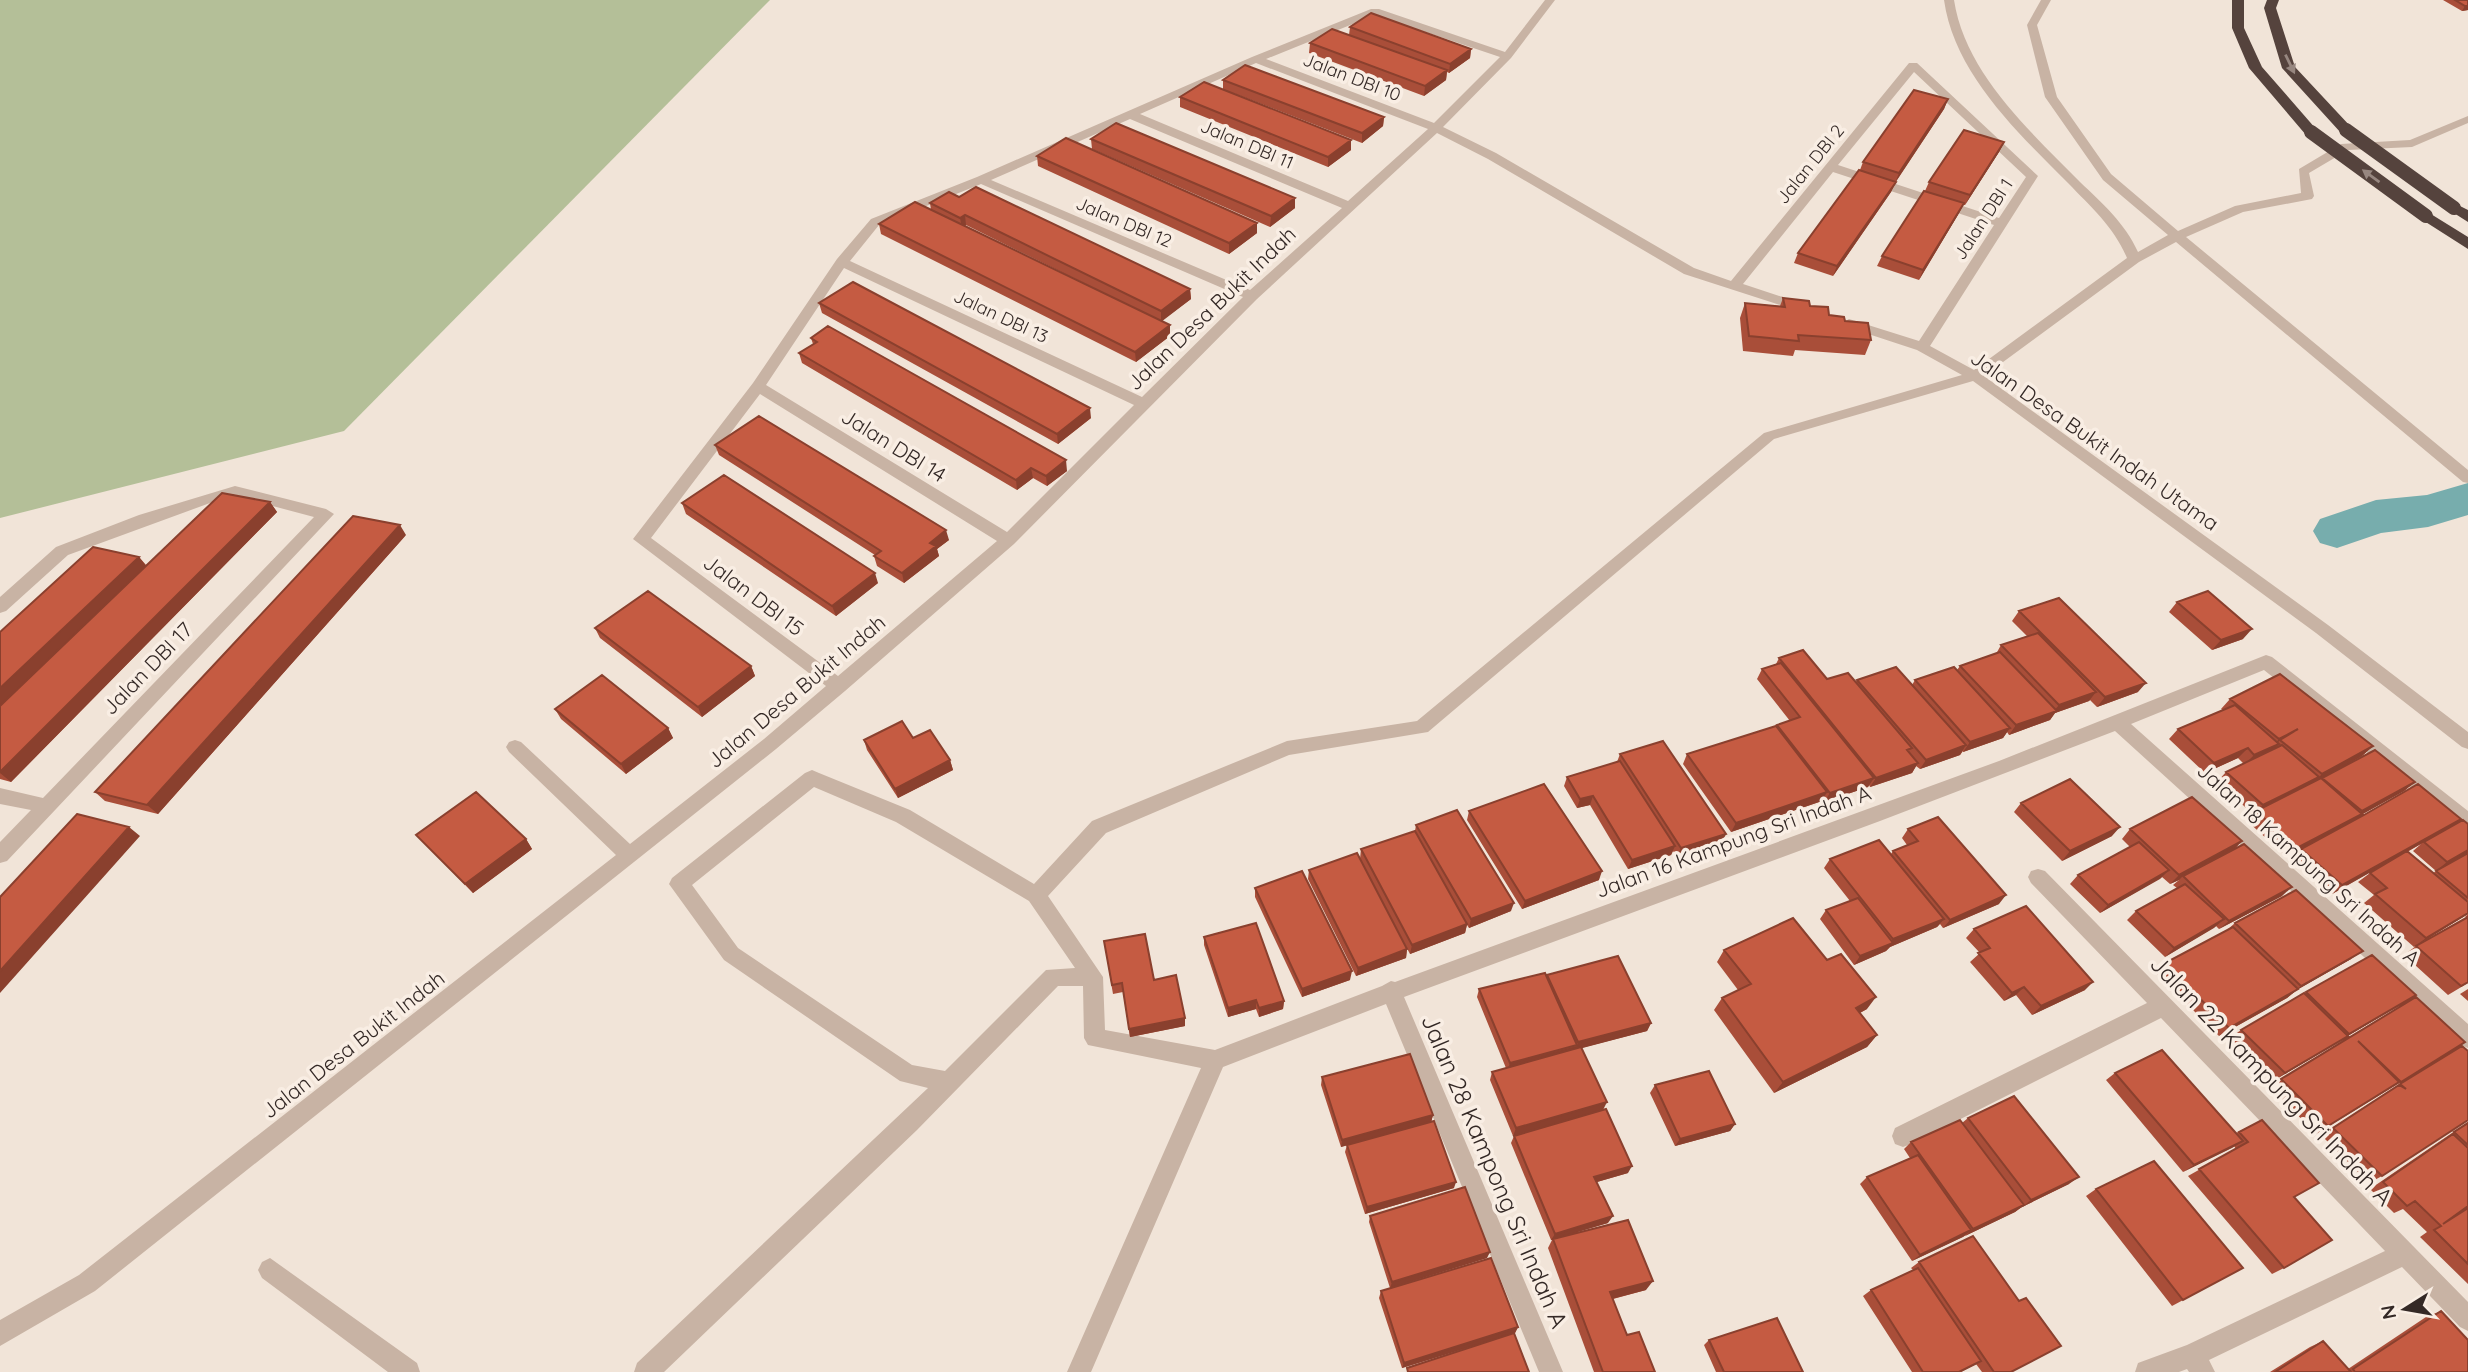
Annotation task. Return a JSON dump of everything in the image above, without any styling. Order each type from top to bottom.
[{"type":"highway","points":[[2238,0],[2238,28],[2256,68],[2311,132],[2468,244]]},
{"type":"highway","points":[[2273,0],[2270,8],[2289,68],[2346,130],[2468,218]]},
{"type":"street","name":"Jalan Desa Bukit Indah","points":[[0,1334],[87,1283],[839,686],[1008,540],[1252,296],[1436,128],[1507,56],[1550,0]]},
{"type":"street","points":[[1950,0],[1949,18],[1961,47],[2005,107],[2113,222],[2126,240],[2134,259]]},
{"type":"street","points":[[2046,0],[2032,25],[2051,97],[2108,177],[2468,478]]},
{"type":"street","points":[[758,386],[842,262],[875,222],[981,180],[1256,59],[1375,11],[1507,56]]},
{"type":"street","name":"Jalan DBI 10","points":[[1256,59],[1436,128]]},
{"type":"street","name":"Jalan DBI 2","points":[[1734,286],[1913,65]]},
{"type":"street","name":"Jalan DBI 1","points":[[1913,65],[2032,176],[1922,347]]},
{"type":"street","name":"Jalan DBI 11","points":[[1129,114],[1351,207]]},
{"type":"street","points":[[1035,895],[1099,827],[1287,748],[1422,727],[1769,436],[1975,376],[2134,259],[2177,236],[2239,209],[2308,196],[2303,172],[2345,147],[2412,144],[2468,119]]},
{"type":"street","name":"Jalan Desa Bukit Indah Utama","points":[[1436,128],[1492,156],[1689,271],[1922,347],[1975,376],[2322,629],[2468,743]]},
{"type":"street","points":[[1830,167],[2001,223]]},
{"type":"street","name":"Jalan DBI 12","points":[[981,180],[1252,296]]},
{"type":"street","name":"Jalan DBI 13","points":[[842,262],[1144,404]]},
{"type":"street","name":"Jalan DBI 15","points":[[758,386],[641,539],[839,686]]},
{"type":"street","name":"Jalan DBI 14","points":[[758,386],[1008,540]]},
{"type":"street","name":"Jalan DBI 17","points":[[0,607],[62,551],[145,519],[235,491],[326,513],[0,855]]},
{"type":"street","name":"Jalan 16 Kampung Sri Indah A","points":[[1214,1060],[1391,990],[2119,724],[2266,662],[2468,822]]},
{"type":"street","name":"Jalan 18 Kampung Sri Indah A","points":[[2119,724],[2468,1038]]},
{"type":"street","points":[[515,747],[629,855]]},
{"type":"street","points":[[949,1082],[908,1074],[731,954],[679,884],[812,778],[903,816],[1035,895],[1093,977],[1095,1038],[1214,1060],[1079,1372]]},
{"type":"street","points":[[0,796],[46,806]]},
{"type":"street","name":"Jalan 22 Kampung Sri Indah A","points":[[2038,877],[2468,1320]]},
{"type":"street","points":[[646,1372],[949,1082],[1054,977],[1093,977]]},
{"type":"street","name":"Jalan 28 Kampong Sri Indah A","points":[[1391,990],[1551,1372]]},
{"type":"street","points":[[1903,1136],[2164,1006]]},
{"type":"street","points":[[2147,1372],[2197,1364],[2404,1254]]},
{"type":"street","points":[[270,1270],[408,1372]]},
{"type":"green space","points":[[0,0],[770,0],[344,431],[0,518]]},
{"type":"building","points":[[2455,0],[2468,0],[2468,6],[2465,6]]},
{"type":"building","points":[[1371,13],[1471,49],[1450,64],[1350,27]]},
{"type":"building","points":[[1332,29],[1447,70],[1425,86],[1310,43]]},
{"type":"building","points":[[1245,65],[1384,117],[1362,133],[1223,80]]},
{"type":"building","points":[[1204,82],[1351,140],[1328,157],[1180,97]]},
{"type":"building","points":[[1914,90],[1948,99],[1899,173],[1863,162]]},
{"type":"building","points":[[1116,123],[1295,198],[1271,216],[1091,139]]},
{"type":"building","points":[[1964,130],[2004,142],[1970,195],[1929,182]]},
{"type":"building","points":[[1066,138],[1257,223],[1229,243],[1037,156]]},
{"type":"building","points":[[1859,170],[1896,182],[1837,266],[1798,253]]},
{"type":"building","points":[[976,187],[1190,289],[1161,311],[965,215],[960,218],[930,203],[949,192],[959,197]]},
{"type":"building","points":[[1924,191],[1964,203],[1923,270],[1882,256]]},
{"type":"building","points":[[915,202],[1170,325],[1135,352],[879,224]]},
{"type":"building","points":[[853,282],[1090,408],[1057,434],[819,303]]},
{"type":"building","points":[[1783,298],[1809,301],[1810,306],[1828,307],[1829,315],[1844,317],[1845,321],[1868,323],[1871,340],[1798,335],[1799,341],[1749,336],[1745,303],[1785,307]]},
{"type":"building","points":[[828,326],[1066,460],[1046,476],[1031,468],[1016,480],[799,353],[817,342],[811,338]]},
{"type":"building","points":[[759,416],[946,530],[930,543],[936,546],[902,573],[874,556],[881,551],[715,445]]},
{"type":"building","points":[[724,475],[875,573],[832,606],[682,503]]},
{"type":"building","points":[[222,493],[270,502],[0,772],[0,706]]},
{"type":"building","points":[[353,516],[400,525],[147,805],[95,792]]},
{"type":"building","points":[[93,547],[139,557],[0,688],[0,632]]},
{"type":"building","points":[[648,591],[751,666],[698,707],[595,628]]},
{"type":"building","points":[[2208,591],[2252,629],[2221,640],[2177,602]]},
{"type":"building","points":[[2059,598],[2146,683],[2105,697],[2019,611]]},
{"type":"building","points":[[2038,633],[2096,692],[2059,705],[2001,645]]},
{"type":"building","points":[[1803,650],[1827,679],[1848,673],[1912,748],[1907,750],[1918,763],[1876,778],[1779,658]]},
{"type":"building","points":[[2000,652],[2057,711],[2016,725],[1960,666]]},
{"type":"building","points":[[1781,663],[1874,778],[1830,793],[1777,725],[1800,717],[1762,669]]},
{"type":"building","points":[[1896,667],[1966,745],[1926,760],[1857,680]]},
{"type":"building","points":[[1954,667],[2010,728],[1970,742],[1915,680]]},
{"type":"building","points":[[2280,674],[2373,746],[2322,774],[2280,740],[2298,729],[2279,739],[2230,699]]},
{"type":"building","points":[[602,675],[668,728],[621,764],[555,709]]},
{"type":"building","points":[[2235,705],[2279,744],[2254,755],[2248,748],[2214,763],[2178,729]]},
{"type":"building","points":[[902,721],[913,738],[930,730],[950,760],[895,789],[864,740]]},
{"type":"building","points":[[1776,726],[1827,792],[1736,823],[1687,754]]},
{"type":"building","points":[[1663,741],[1726,834],[1681,848],[1620,754]]},
{"type":"building","points":[[2282,745],[2319,777],[2263,805],[2226,772]]},
{"type":"building","points":[[2375,750],[2415,782],[2362,811],[2322,778]]},
{"type":"building","points":[[1620,761],[1675,846],[1632,860],[1593,796],[1580,799],[1567,777]]},
{"type":"building","points":[[2321,778],[2362,814],[2297,848],[2256,811]]},
{"type":"building","points":[[2070,779],[2120,827],[2070,851],[2021,803]]},
{"type":"building","points":[[1544,784],[1602,871],[1525,901],[1469,811]]},
{"type":"building","points":[[2418,784],[2461,819],[2342,885],[2301,849],[2364,815]]},
{"type":"building","points":[[476,792],[526,839],[465,884],[416,835]]},
{"type":"building","points":[[2192,797],[2242,841],[2179,875],[2130,829]]},
{"type":"building","points":[[1457,810],[1514,903],[1471,919],[1416,825]]},
{"type":"building","points":[[77,814],[129,827],[0,971],[0,897]]},
{"type":"building","points":[[1938,817],[2006,895],[1950,920],[1893,851],[1918,841],[1908,829]]},
{"type":"building","points":[[2463,820],[2468,824],[2468,850],[2447,862],[2424,842]]},
{"type":"building","points":[[1415,831],[1467,924],[1412,945],[1361,849]]},
{"type":"building","points":[[1879,840],[1944,919],[1893,939],[1830,859]]},
{"type":"building","points":[[2139,842],[2169,870],[2108,905],[2078,875]]},
{"type":"building","points":[[2244,844],[2292,887],[2229,921],[2183,876]]},
{"type":"building","points":[[2407,851],[2468,902],[2468,913],[2426,938],[2375,894],[2387,888],[2370,873]]},
{"type":"building","points":[[1357,853],[1407,949],[1358,968],[1309,870]]},
{"type":"building","points":[[2468,853],[2468,898],[2436,871]]},
{"type":"building","points":[[1302,871],[1352,971],[1302,989],[1255,888]]},
{"type":"building","points":[[2185,884],[2224,919],[2174,948],[2136,911]]},
{"type":"building","points":[[2296,890],[2363,951],[2301,986],[2235,923]]},
{"type":"building","points":[[1858,898],[1893,943],[1860,956],[1826,910]]},
{"type":"building","points":[[2026,906],[2093,982],[2041,1006],[2024,987],[2012,993],[1978,953],[1990,948],[1974,929]]},
{"type":"building","points":[[2468,917],[2468,982],[2461,986],[2416,946]]},
{"type":"building","points":[[1793,918],[1827,960],[1841,954],[1876,997],[1856,1008],[1877,1035],[1783,1082],[1722,998],[1751,984],[1724,950]]},
{"type":"building","points":[[1256,923],[1284,1001],[1259,1008],[1256,1000],[1228,1008],[1204,937]]},
{"type":"building","points":[[2233,927],[2298,989],[2229,1028],[2165,963]]},
{"type":"building","points":[[1145,934],[1154,980],[1176,975],[1185,1018],[1129,1029],[1122,983],[1112,985],[1104,941]]},
{"type":"building","points":[[2372,955],[2416,995],[2349,1034],[2306,992]]},
{"type":"building","points":[[1618,956],[1651,1023],[1578,1042],[1547,975]]},
{"type":"building","points":[[1545,973],[1577,1045],[1510,1063],[1479,989]]},
{"type":"building","points":[[2304,993],[2348,1036],[2285,1073],[2241,1030]]},
{"type":"building","points":[[2416,997],[2465,1042],[2401,1082],[2358,1041],[2399,1082],[2328,1126],[2281,1079]]},
{"type":"building","points":[[2462,1046],[2468,1051],[2468,1120],[2382,1176],[2333,1128],[2399,1085],[2406,1089],[2400,1084]]},
{"type":"building","points":[[1581,1047],[1607,1102],[1516,1128],[1492,1072]]},
{"type":"building","points":[[2162,1050],[2243,1141],[2194,1165],[2115,1073]]},
{"type":"building","points":[[1410,1054],[1433,1115],[1342,1140],[1322,1077]]},
{"type":"building","points":[[1709,1071],[1735,1124],[1680,1139],[1655,1085]]},
{"type":"building","points":[[2014,1096],[2079,1177],[2031,1200],[1968,1118]]},
{"type":"building","points":[[1606,1109],[1632,1166],[1594,1177],[1613,1216],[1555,1234],[1514,1136]]},
{"type":"building","points":[[1960,1120],[2024,1205],[1973,1229],[1911,1142]]},
{"type":"building","points":[[2262,1120],[2319,1183],[2294,1197],[2332,1240],[2284,1268],[2199,1169],[2248,1142],[2239,1132]]},
{"type":"building","points":[[1434,1121],[1456,1182],[1367,1207],[1347,1145]]},
{"type":"building","points":[[2468,1123],[2468,1145],[2454,1132]]},
{"type":"building","points":[[2453,1134],[2468,1148],[2468,1206],[2443,1224],[2468,1208],[2468,1264],[2434,1230],[2441,1226],[2415,1201],[2407,1206],[2383,1182]]},
{"type":"building","points":[[1918,1155],[1971,1230],[1920,1255],[1867,1177]]},
{"type":"building","points":[[2154,1161],[2243,1268],[2183,1300],[2096,1189]]},
{"type":"building","points":[[1465,1187],[1490,1252],[1392,1282],[1370,1216]]},
{"type":"building","points":[[1628,1220],[1653,1281],[1610,1292],[1627,1335],[1639,1332],[1655,1372],[1603,1372],[1553,1239]]},
{"type":"building","points":[[1973,1236],[2019,1301],[2026,1298],[2061,1346],[2011,1372],[1994,1372],[1919,1262]]},
{"type":"building","points":[[1491,1258],[1518,1327],[1404,1363],[1381,1291]]},
{"type":"building","points":[[1918,1268],[1981,1361],[1959,1372],[1923,1372],[1871,1290]]},
{"type":"building","points":[[2441,1311],[2468,1340],[2468,1372],[2355,1372],[2353,1369]]},
{"type":"building","points":[[1777,1318],[1803,1372],[1724,1372],[1709,1340]]},
{"type":"building","points":[[1514,1333],[1529,1372],[1408,1372],[1407,1368]]},
{"type":"building","points":[[2323,1341],[2351,1372],[2275,1372]]},
{"type":"waterway","points":[[2337,531],[2376,517],[2428,511],[2468,499]]}]
